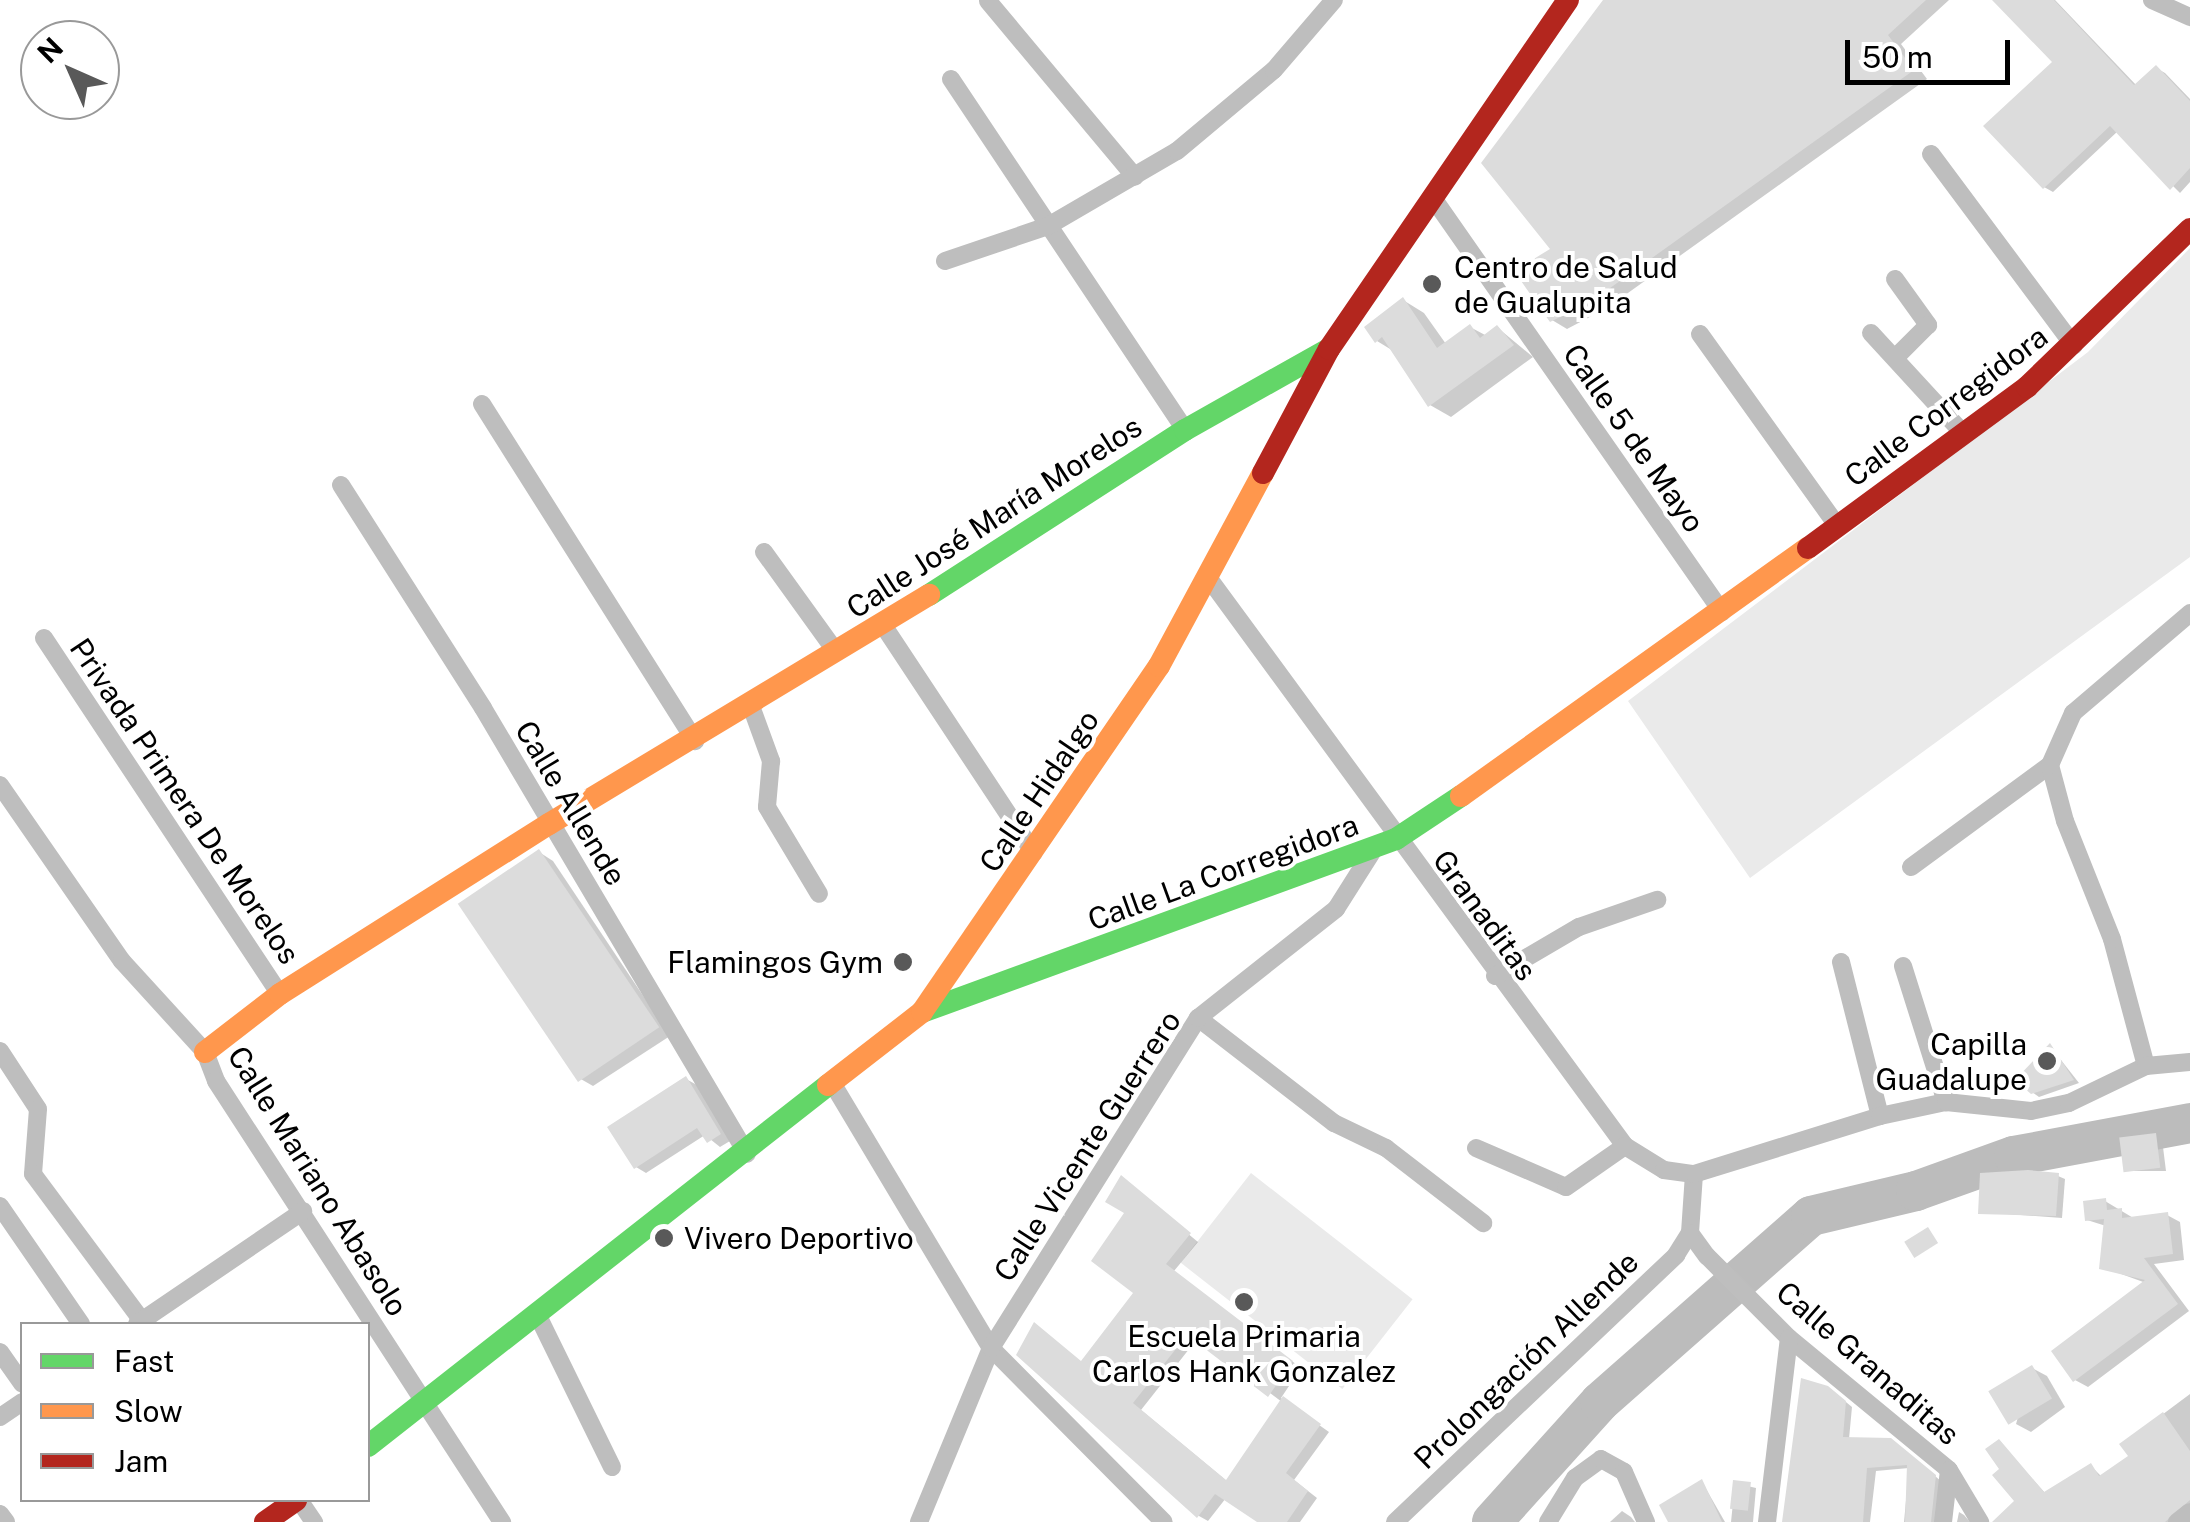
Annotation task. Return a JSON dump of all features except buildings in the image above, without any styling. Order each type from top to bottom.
[{"type":"street","points":[[946,262],[1048,226],[1135,177],[1221,118],[1274,70],[1334,0]]},
{"type":"street","name":"Calle Hidalgo","points":[[370,1445],[748,1154],[922,1012],[1034,854],[1210,580],[1330,349],[1568,0]]},
{"type":"street","points":[[2152,0],[2190,18]]},
{"type":"street","points":[[988,1],[1135,177]]},
{"type":"street","points":[[951,79],[1185,430]]},
{"type":"street","points":[[1931,154],[2074,346]]},
{"type":"street","name":"Calle 5 de Mayo","points":[[1434,198],[1722,612]]},
{"type":"street","name":"Calle Corregidora","points":[[1722,612],[2074,346],[2190,229]]},
{"type":"street","points":[[1895,279],[1928,325],[1897,356]]},
{"type":"street","points":[[1871,333],[1897,356],[1963,433]]},
{"type":"street","points":[[1700,334],[1838,527]]},
{"type":"street","name":"Calle José María Morelos","points":[[205,1052],[280,994],[550,824],[695,741],[883,625],[1185,430],[1330,349]]},
{"type":"street","points":[[482,404],[695,741]]},
{"type":"street","name":"Calle Allende","points":[[341,485],[748,1154]]},
{"type":"street","points":[[764,552],[836,652]]},
{"type":"street","name":"Granaditas","points":[[1210,580],[1495,976],[1625,1146],[1664,1170],[1694,1174]]},
{"type":"street","name":"Calle La Corregidora","points":[[922,1012],[1372,852],[1722,612]]},
{"type":"street","points":[[1911,867],[2050,765],[2073,714],[2190,612]]},
{"type":"street","points":[[883,625],[1034,854]]},
{"type":"street","name":"Privada Primera De Morelos","points":[[44,638],[280,994]]},
{"type":"street","points":[[751,706],[771,761],[768,807],[820,894]]},
{"type":"street","points":[[2050,765],[2064,821],[2112,939],[2146,1066]]},
{"type":"street","name":"Calle Mariano Abasolo","points":[[0,785],[122,961],[205,1052],[216,1082],[502,1522]]},
{"type":"street","name":"Calle Vicente Guerrero","points":[[919,1522],[990,1348],[1198,1018],[1336,909],[1372,852]]},
{"type":"street","points":[[1495,976],[1579,927],[1658,900]]},
{"type":"street","points":[[1840,962],[1880,1116]]},
{"type":"street","points":[[1903,966],[1946,1102]]},
{"type":"street","points":[[1198,1018],[1334,1122],[1386,1148],[1482,1223]]},
{"type":"street","points":[[0,1050],[38,1108],[34,1174],[139,1322]]},
{"type":"street","points":[[1690,1233],[1694,1174],[1880,1116],[1946,1102],[2031,1111],[2069,1103],[2146,1066],[2190,1062]]},
{"type":"street","points":[[834,1086],[990,1348],[1164,1522]]},
{"type":"street","points":[[1476,1148],[1566,1187],[1625,1146]]},
{"type":"street","points":[[0,1206],[81,1322]]},
{"type":"street","points":[[141,1322],[303,1211]]},
{"type":"street","name":"Calle Granaditas","points":[[1690,1233],[1707,1256],[1789,1338],[1949,1470],[1980,1522]]},
{"type":"street","name":"Prolongación Allende","points":[[1395,1522],[1681,1249],[1690,1233]]},
{"type":"street","points":[[538,1318],[612,1466]]},
{"type":"street","points":[[1767,1522],[1789,1338]]},
{"type":"street","points":[[0,1352],[20,1381]]},
{"type":"street","points":[[1548,1522],[1575,1478],[1601,1459],[1624,1472],[1646,1522]]},
{"type":"street","points":[[1942,1522],[1949,1470]]},
{"type":"street","points":[[266,1522],[295,1502]]},
{"type":"street","points":[[2177,1522],[2190,1512]]},
{"type":"street","points":[[0,1514],[6,1522]]},
{"type":"shaded area","points":[[2190,248],[2190,557],[1750,878],[1628,701],[2088,352]]},
{"type":"shaded area","points":[[1251,1173],[1413,1299],[1342,1389],[1181,1263]]},
{"type":"waterway","points":[[1492,1522],[1600,1402],[1811,1216],[1916,1191],[2014,1156],[2190,1123]]},
{"type":"traffic: fast","points":[[929,595],[1185,430],[1329,349]]},
{"type":"traffic: fast","points":[[922,1012],[1396,839],[1461,796]]},
{"type":"traffic: fast","points":[[370,1444],[828,1085]]},
{"type":"traffic: slow","points":[[828,1085],[922,1012],[1159,666],[1263,473]]},
{"type":"traffic: slow","points":[[1461,796],[1808,548]]},
{"type":"traffic: slow","points":[[205,1052],[280,994],[549,824],[929,595]]},
{"type":"traffic: jam","points":[[1263,473],[1329,349],[1568,0]]},
{"type":"traffic: jam","points":[[1808,548],[2027,387],[2190,229]]},
{"type":"traffic: jam","points":[[265,1522],[293,1502]]},
{"type":"place","name":"Centro de Salud de Gualupita","points":[[1432,284]]},
{"type":"place","name":"Flamingos Gym","points":[[903,962]]},
{"type":"place","name":"Capilla Guadalupe","points":[[2047,1061]]},
{"type":"place","name":"Vivero Deportivo","points":[[664,1238]]},
{"type":"place","name":"Escuela Primaria Carlos Hank Gonzalez","points":[[1244,1302]]}]
